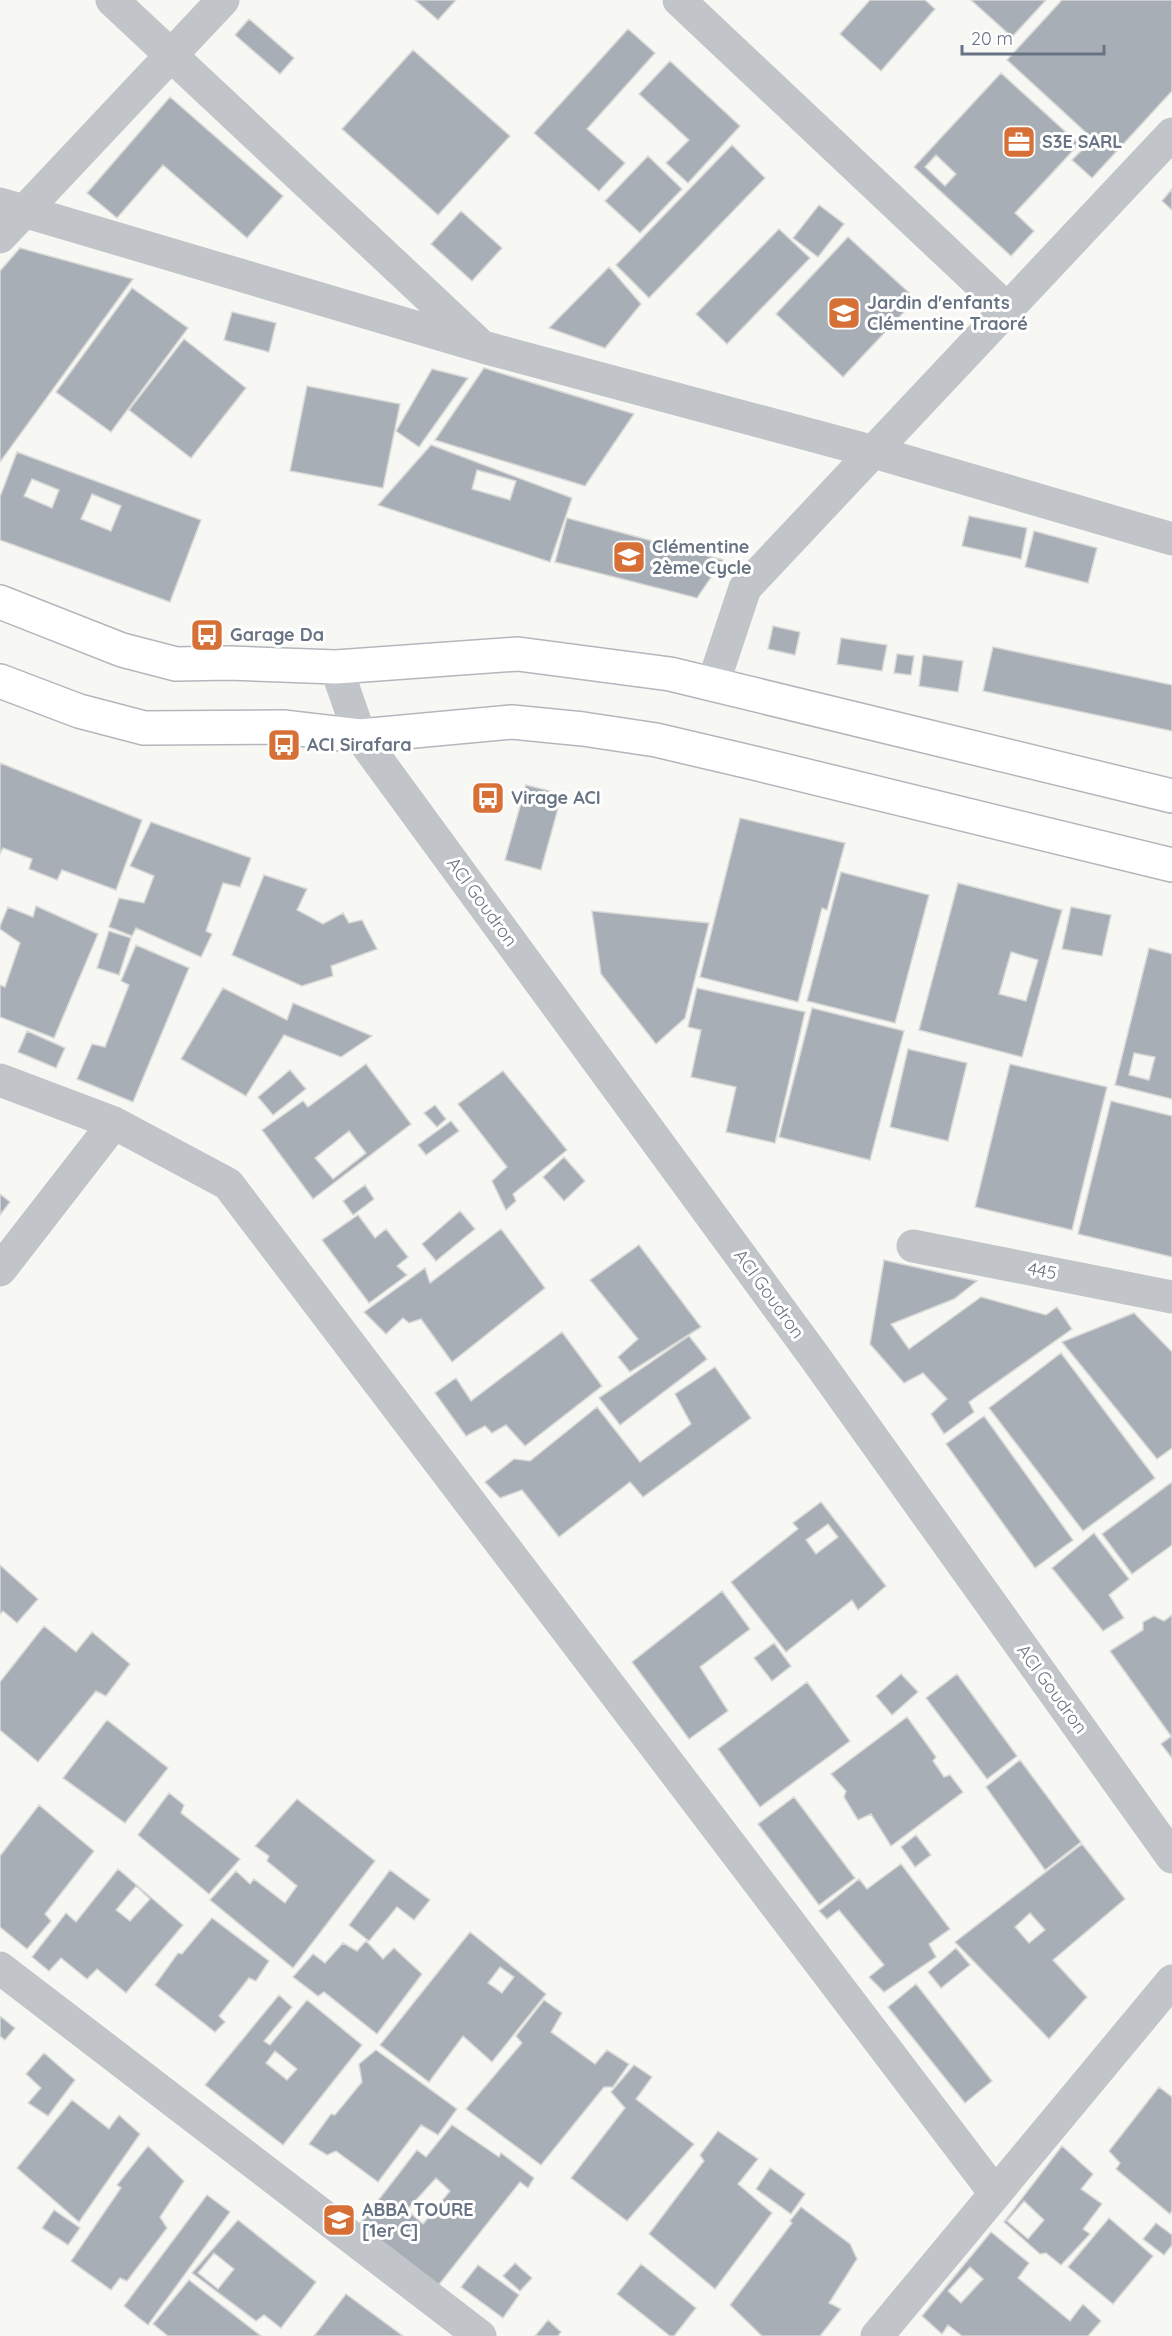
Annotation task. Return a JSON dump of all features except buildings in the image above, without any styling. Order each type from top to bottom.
[{"type":"main road","points":[[0,602],[122,650],[176,664],[229,663],[336,667],[518,654],[670,675],[1172,796]]},
{"type":"main road","points":[[0,681],[79,711],[144,728],[282,727],[360,736],[512,722],[583,729],[646,739],[754,763],[1172,865]]},
{"type":"street","points":[[112,0],[483,347]]},
{"type":"street","points":[[0,237],[11,208],[171,55],[223,0]]},
{"type":"street","points":[[679,0],[1007,309]]},
{"type":"street","points":[[713,684],[746,588],[1172,134]]},
{"type":"street","points":[[11,208],[483,347],[874,452],[1172,539]]},
{"type":"street","name":"ACI Goudron","points":[[336,667],[360,736],[807,1346],[1172,1857]]},
{"type":"street","points":[[0,1080],[114,1123],[228,1184],[995,2193]]},
{"type":"street","points":[[0,1270],[114,1123]]},
{"type":"street","name":"445","points":[[913,1246],[1172,1297]]},
{"type":"street","points":[[0,1968],[480,2336]]},
{"type":"street","points":[[877,2336],[1172,1981]]},
{"type":"place","name":"S3E SARL","points":[[1019,142]]},
{"type":"place","name":"Jardin d'enfants Clémentine Traoré","points":[[844,313]]},
{"type":"place","name":"Clémentine 2ème Cycle","points":[[629,557]]},
{"type":"place","name":"Garage Da","points":[[207,635]]},
{"type":"place","name":"ACI Sirafara","points":[[284,745]]},
{"type":"place","name":"Virage ACI","points":[[488,798]]},
{"type":"place","name":"ABBA TOURE [1er C]","points":[[339,2220]]}]
